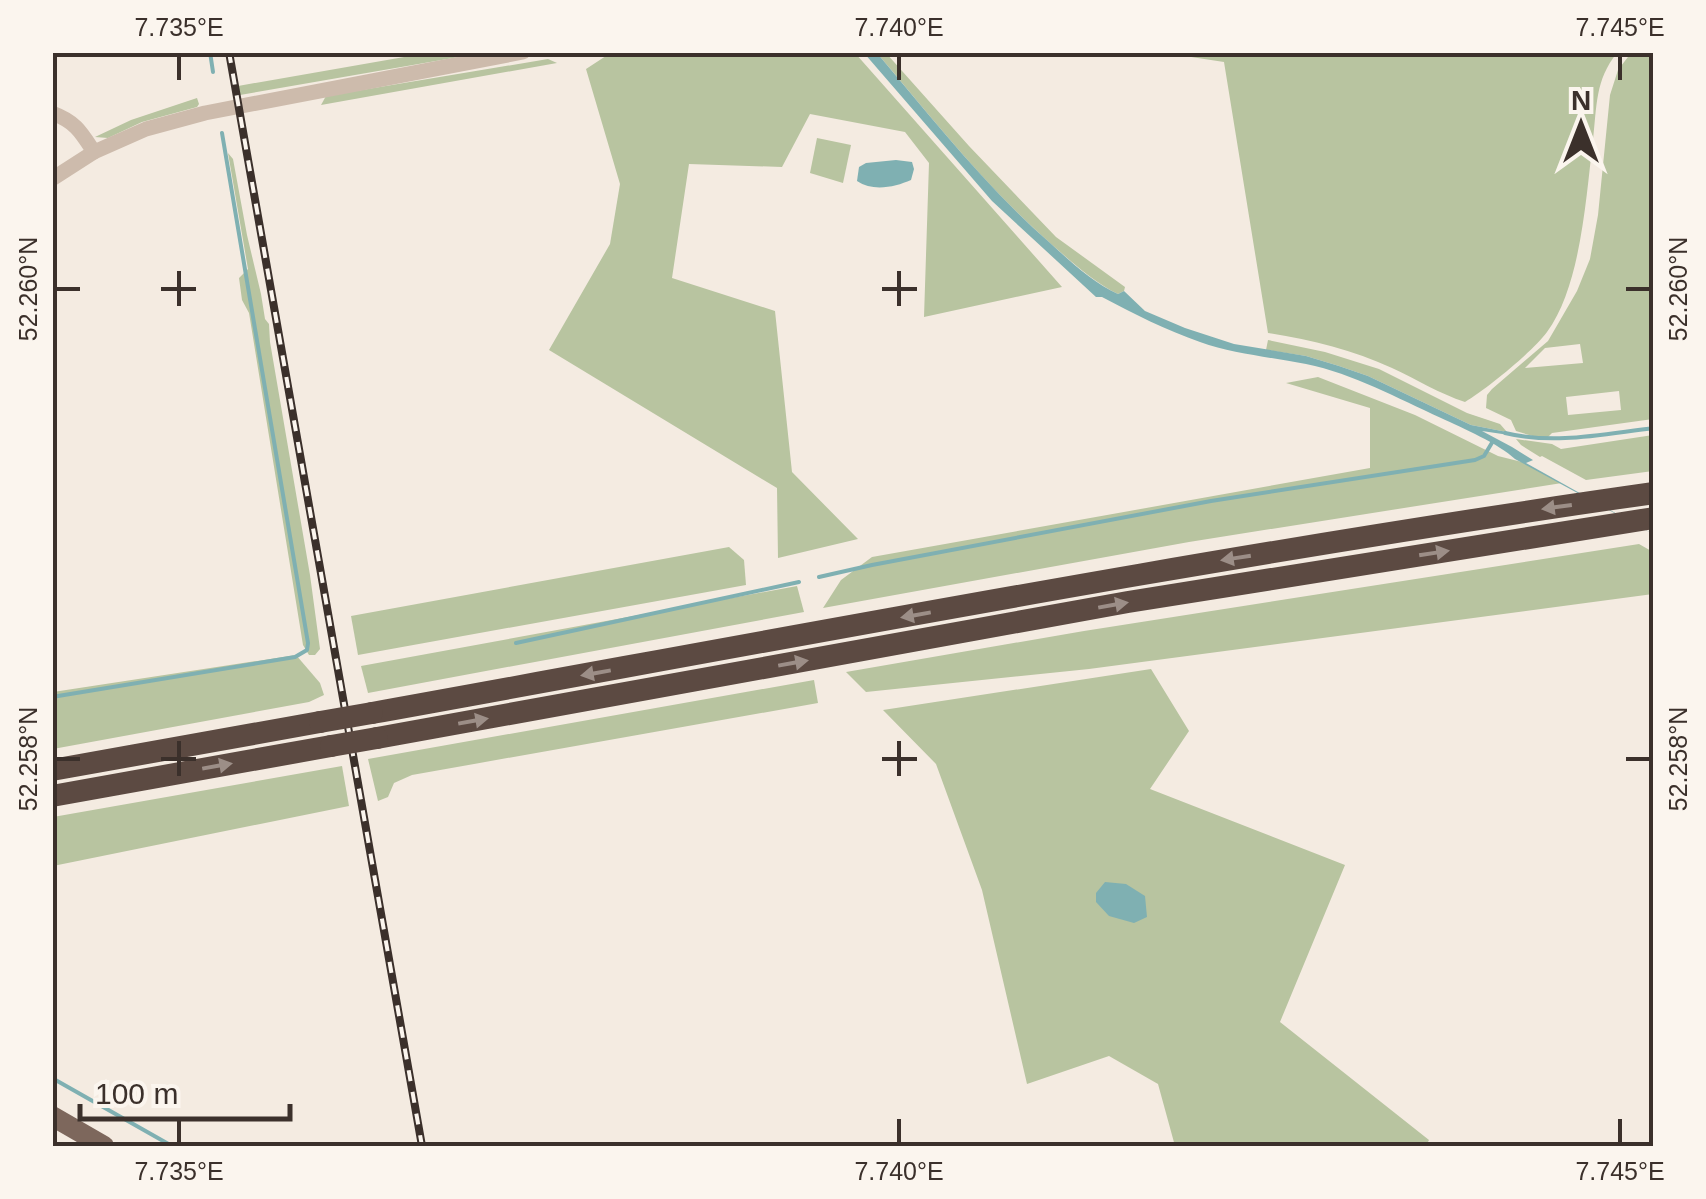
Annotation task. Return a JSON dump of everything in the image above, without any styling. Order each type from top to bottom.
[{"type":"highway","points":[[52,770],[1162,571],[1492,516],[1654,494]]},
{"type":"highway","points":[[52,796],[1128,602],[1654,518]]},
{"type":"main road","points":[[52,1116],[104,1146]]},
{"type":"street","points":[[52,179],[94,152],[146,129],[222,109],[523,52]]},
{"type":"street","points":[[52,114],[77,126],[94,152]]},
{"type":"green space","points":[[616,52],[855,53],[1062,287],[924,317],[929,163],[905,132],[810,114],[782,167],[689,164],[672,278],[775,311],[792,472],[858,539],[778,558],[777,488],[549,350],[610,244],[620,184],[586,69]]},
{"type":"green space","points":[[427,53],[482,53],[240,95],[238,86]]},
{"type":"green space","points":[[877,53],[886,53],[1056,237],[1125,287],[1124,291],[1118,294],[1091,277],[1026,221]]},
{"type":"green space","points":[[1175,53],[1617,53],[1598,94],[1575,266],[1568,291],[1547,332],[1509,370],[1465,402],[1362,356],[1268,333],[1224,62]]},
{"type":"green space","points":[[1631,53],[1653,53],[1653,419],[1539,438],[1516,431],[1511,420],[1486,408],[1487,395],[1548,341],[1577,291],[1590,259],[1610,95],[1618,70]],"holes":[[[1580,344],[1583,363],[1525,368],[1545,348]],[[1619,391],[1621,410],[1568,415],[1566,397]]]},
{"type":"green space","points":[[548,59],[557,63],[321,105],[326,96]]},
{"type":"green space","points":[[197,98],[197,107],[142,122],[108,138],[95,137],[131,120]]},
{"type":"green space","points":[[817,138],[851,145],[843,183],[810,173]]},
{"type":"green space","points":[[228,153],[233,159],[269,324],[310,575],[320,649],[315,655],[309,655],[303,645],[249,313],[242,300],[239,278],[248,269]]},
{"type":"green space","points":[[1268,340],[1379,369],[1467,413],[1500,424],[1507,432],[1471,425],[1339,366],[1266,350]]},
{"type":"green space","points":[[1318,377],[1415,415],[1498,456],[1526,463],[1562,483],[1189,542],[823,608],[841,580],[872,557],[1370,468],[1370,408],[1286,383]]},
{"type":"green space","points":[[1653,435],[1653,471],[1586,480],[1540,457],[1516,439],[1561,449]]},
{"type":"green space","points":[[1639,544],[1653,552],[1653,594],[1089,669],[866,692],[846,672],[1084,631]]},
{"type":"green space","points":[[729,547],[744,560],[746,585],[358,655],[351,616]]},
{"type":"green space","points":[[797,586],[804,612],[368,693],[361,666]]},
{"type":"green space","points":[[296,655],[320,683],[324,695],[309,702],[53,749],[53,692]]},
{"type":"green space","points":[[1151,669],[1189,731],[1150,789],[1345,865],[1280,1022],[1429,1140],[1426,1146],[1175,1146],[1158,1084],[1109,1056],[1027,1084],[982,890],[936,764],[883,710]]},
{"type":"green space","points":[[814,680],[818,703],[412,775],[394,783],[388,797],[378,801],[368,759]]},
{"type":"green space","points":[[342,766],[349,806],[53,866],[53,817]]},
{"type":"water","points":[[864,53],[877,53],[1003,198],[1099,283],[1118,294],[1124,291],[1145,311],[1185,328],[1234,344],[1306,356],[1339,366],[1471,425],[1507,432],[1509,435],[1482,431],[1653,534],[1480,437],[1375,387],[1324,368],[1200,342],[1096,297],[992,201]]},
{"type":"water","points":[[912,162],[911,180],[884,187],[857,181],[859,167],[866,163]]},
{"type":"water","points":[[1105,882],[1126,884],[1145,896],[1147,917],[1134,923],[1109,916],[1096,902],[1096,893]]},
{"type":"pier","points":[[1538,458],[1654,521],[1653,534],[1526,463]]},
{"type":"waterway","points":[[210,52],[213,72]]},
{"type":"waterway","points":[[52,697],[295,657],[307,650],[222,133]]},
{"type":"waterway","points":[[1505,433],[1561,438],[1654,428]]},
{"type":"waterway","points":[[819,577],[1211,501],[1475,460],[1484,456],[1493,441]]},
{"type":"waterway","points":[[516,643],[799,582]]},
{"type":"waterway","points":[[52,1078],[172,1146]]},
{"type":"railway","points":[[229,52],[422,1146]]}]
